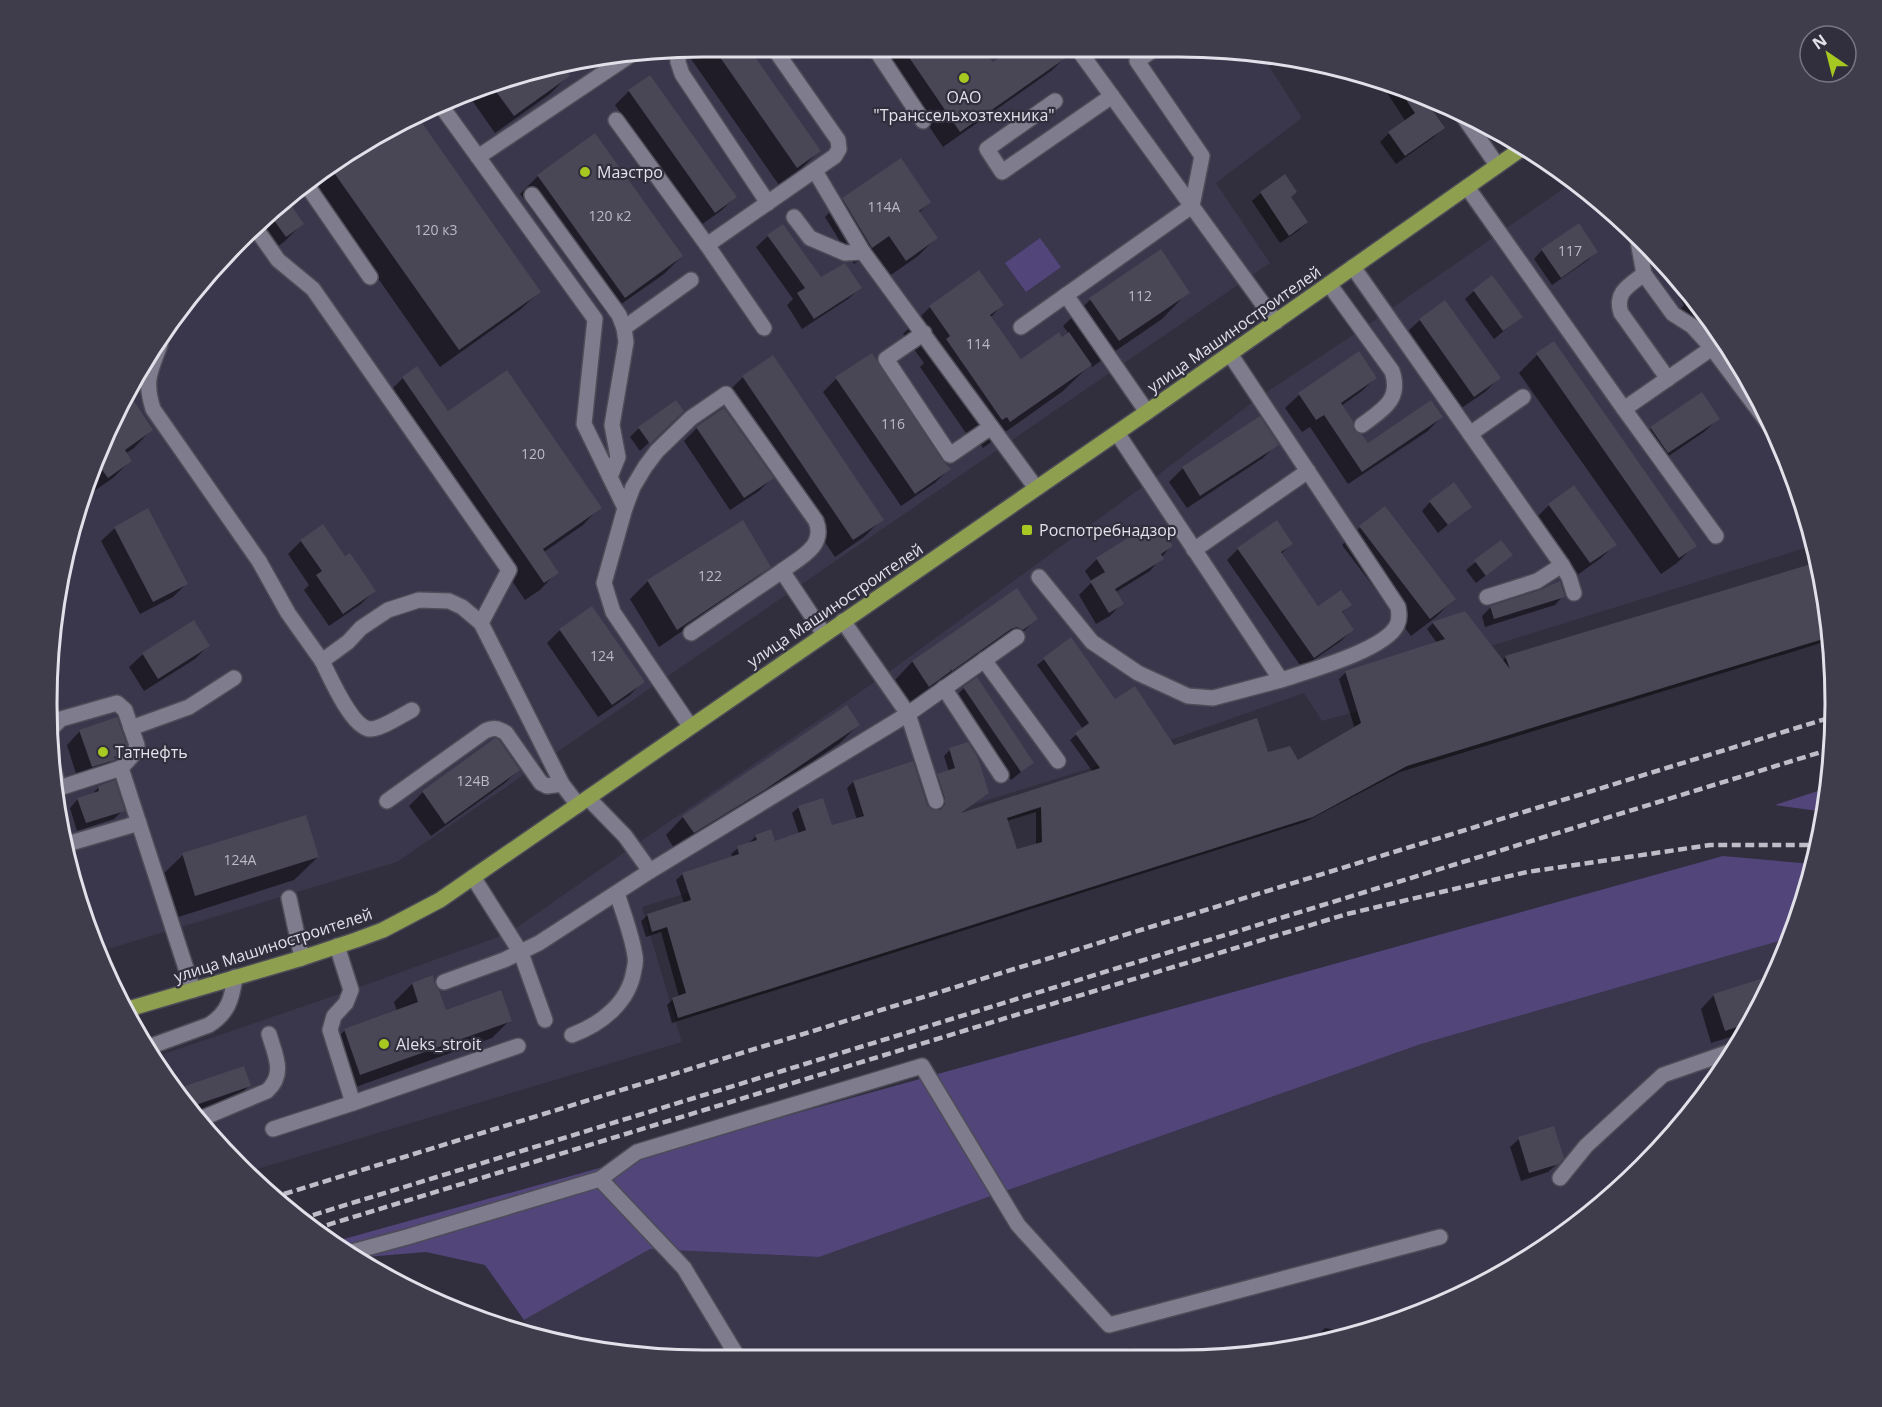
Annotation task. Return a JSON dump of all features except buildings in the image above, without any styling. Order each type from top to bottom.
[{"type":"main road","name":"улица Машиностроителей","points":[[134,1007],[302,958],[383,930],[440,900],[1117,433],[1516,152]]},
{"type":"street","points":[[707,245],[815,171],[835,156],[839,149],[838,140],[780,57]]},
{"type":"street","points":[[881,57],[923,121]]},
{"type":"street","points":[[1084,57],[1276,322]]},
{"type":"street","points":[[1021,327],[1192,206],[1202,156],[1137,61],[1143,57]]},
{"type":"street","points":[[678,58],[682,74],[768,203]]},
{"type":"street","points":[[478,157],[618,63]]},
{"type":"street","points":[[1056,101],[987,149],[1002,172],[1112,96]]},
{"type":"street","points":[[445,111],[595,319],[584,424],[625,508]]},
{"type":"street","points":[[616,120],[764,328]]},
{"type":"street","points":[[1471,128],[1497,165]]},
{"type":"street","points":[[815,171],[863,252],[1036,488]]},
{"type":"street","points":[[1467,187],[1716,536]]},
{"type":"street","points":[[311,191],[370,277]]},
{"type":"street","points":[[532,195],[618,315],[624,328],[626,342],[612,425],[618,457],[610,477]]},
{"type":"street","points":[[794,217],[810,238],[845,253],[863,252]]},
{"type":"street","points":[[259,234],[278,260],[313,289],[509,570],[481,623]]},
{"type":"street","points":[[1640,250],[1644,274],[1673,314],[1692,326],[1712,348],[1743,390]]},
{"type":"street","points":[[1353,267],[1562,565],[1574,593]]},
{"type":"street","points":[[1644,274],[1620,294],[1619,307],[1668,379]]},
{"type":"street","points":[[624,328],[691,280]]},
{"type":"street","points":[[1329,284],[1392,371],[1395,380],[1395,390],[1391,400],[1362,425]]},
{"type":"street","points":[[1066,295],[1147,412]]},
{"type":"street","points":[[924,333],[886,359],[950,455],[991,427]]},
{"type":"street","points":[[1624,409],[1712,348]]},
{"type":"street","points":[[1039,577],[1092,642],[1138,673],[1188,696],[1214,698],[1281,680],[1342,659],[1376,644],[1395,628],[1400,615],[1398,607],[1230,354]]},
{"type":"street","points":[[152,367],[147,380],[148,394],[153,409],[259,561],[288,613],[322,661],[352,716],[368,729],[377,728],[412,710]]},
{"type":"street","points":[[690,726],[613,612],[604,583],[625,508],[645,466],[691,418],[726,394],[816,521],[819,528],[817,542],[812,549],[782,571],[691,633]]},
{"type":"street","points":[[1470,434],[1523,397]]},
{"type":"street","points":[[1117,433],[1281,680]]},
{"type":"street","points":[[1194,550],[1308,471]]},
{"type":"street","points":[[1487,597],[1537,581],[1562,565]]},
{"type":"street","points":[[782,571],[824,634]]},
{"type":"street","points":[[322,661],[348,642],[361,628],[388,610],[418,600],[449,601],[462,607],[481,623],[562,784],[625,836],[650,871]]},
{"type":"street","points":[[843,621],[908,714],[936,801]]},
{"type":"street","points":[[444,982],[521,953],[650,871],[908,714],[1017,637]]},
{"type":"street","points":[[984,660],[1058,761]]},
{"type":"street","points":[[131,728],[189,707],[234,678]]},
{"type":"street","points":[[944,688],[1001,775]]},
{"type":"street","points":[[57,723],[61,719],[117,703],[122,706],[137,745],[136,750],[122,768],[63,787]]},
{"type":"street","points":[[387,801],[492,728],[499,728],[506,733],[542,783],[547,786],[562,784]]},
{"type":"street","points":[[122,768],[193,990]]},
{"type":"street","points":[[72,843],[139,823]]},
{"type":"street","points":[[473,877],[521,953],[545,1020]]},
{"type":"street","points":[[572,1035],[595,1025],[606,1017],[626,994],[633,978],[636,958],[617,893]]},
{"type":"street","points":[[289,898],[302,958]]},
{"type":"street","points":[[337,946],[351,990],[346,1003],[334,1016],[330,1030],[353,1103]]},
{"type":"street","points":[[155,1045],[210,1025],[219,1019],[232,999],[235,977]]},
{"type":"street","points":[[206,1116],[267,1091],[274,1085],[278,1077],[278,1067],[269,1034]]},
{"type":"street","points":[[273,1129],[518,1046]]},
{"type":"street","points":[[1560,1178],[1586,1146],[1663,1075],[1721,1055]]},
{"type":"street","points":[[359,1250],[600,1179],[637,1152],[922,1066],[1018,1225],[1109,1325],[1440,1237]]},
{"type":"street","points":[[600,1179],[684,1268],[734,1350]]},
{"type":"shaded area","points":[[704,57],[1178,57],[1221,58],[1267,64],[1302,118],[1216,183],[1270,263],[397,862],[106,950],[91,911],[69,830],[58,746],[58,661],[69,577],[91,496],[124,418],[166,344],[217,277],[277,217],[344,166],[418,124],[496,91],[577,69],[661,58]]},
{"type":"shaded area","points":[[1566,187],[1605,217],[1636,246],[1665,277],[1716,344],[1738,380],[1776,456],[1791,496],[1806,548],[1475,651],[1441,689],[1322,721],[1304,693],[1088,769],[642,907],[682,1042],[255,1170],[217,1130],[161,1055],[509,933],[882,677],[1149,482],[1259,397],[1362,329]]},
{"type":"shaded area","points":[[1040,238],[1061,267],[1026,292],[1005,263]]},
{"type":"shaded area","points":[[1819,791],[1816,811],[1775,805]]},
{"type":"shaded area","points":[[1723,856],[1805,863],[1780,941],[1421,1044],[819,1257],[650,1249],[524,1320],[485,1265],[426,1252],[370,1257],[342,1240]]},
{"type":"shaded area","points":[[1780,941],[1758,989],[1716,1063],[1665,1130],[1636,1161],[1605,1190],[1538,1241],[1464,1283],[1386,1316],[1305,1338],[1221,1349],[1178,1350],[661,1349],[577,1338],[526,1325],[524,1320],[650,1249],[819,1257],[1421,1044]]},
{"type":"railway","points":[[283,1194],[1825,719]]},
{"type":"railway","points":[[310,1216],[1823,751]]},
{"type":"railway","points":[[324,1226],[1347,914],[1527,872],[1710,845],[1809,845]]},
{"type":"place","name":"ОАО \"Транссельхозтехника\"","points":[[964,78]]},
{"type":"place","name":"Маэстро","points":[[585,172]]},
{"type":"place","name":"Роспотребнадзор","points":[[1027,530]]},
{"type":"place","name":"Татнефть","points":[[103,752]]},
{"type":"place","name":"Aleks_stroit","points":[[384,1044]]}]
